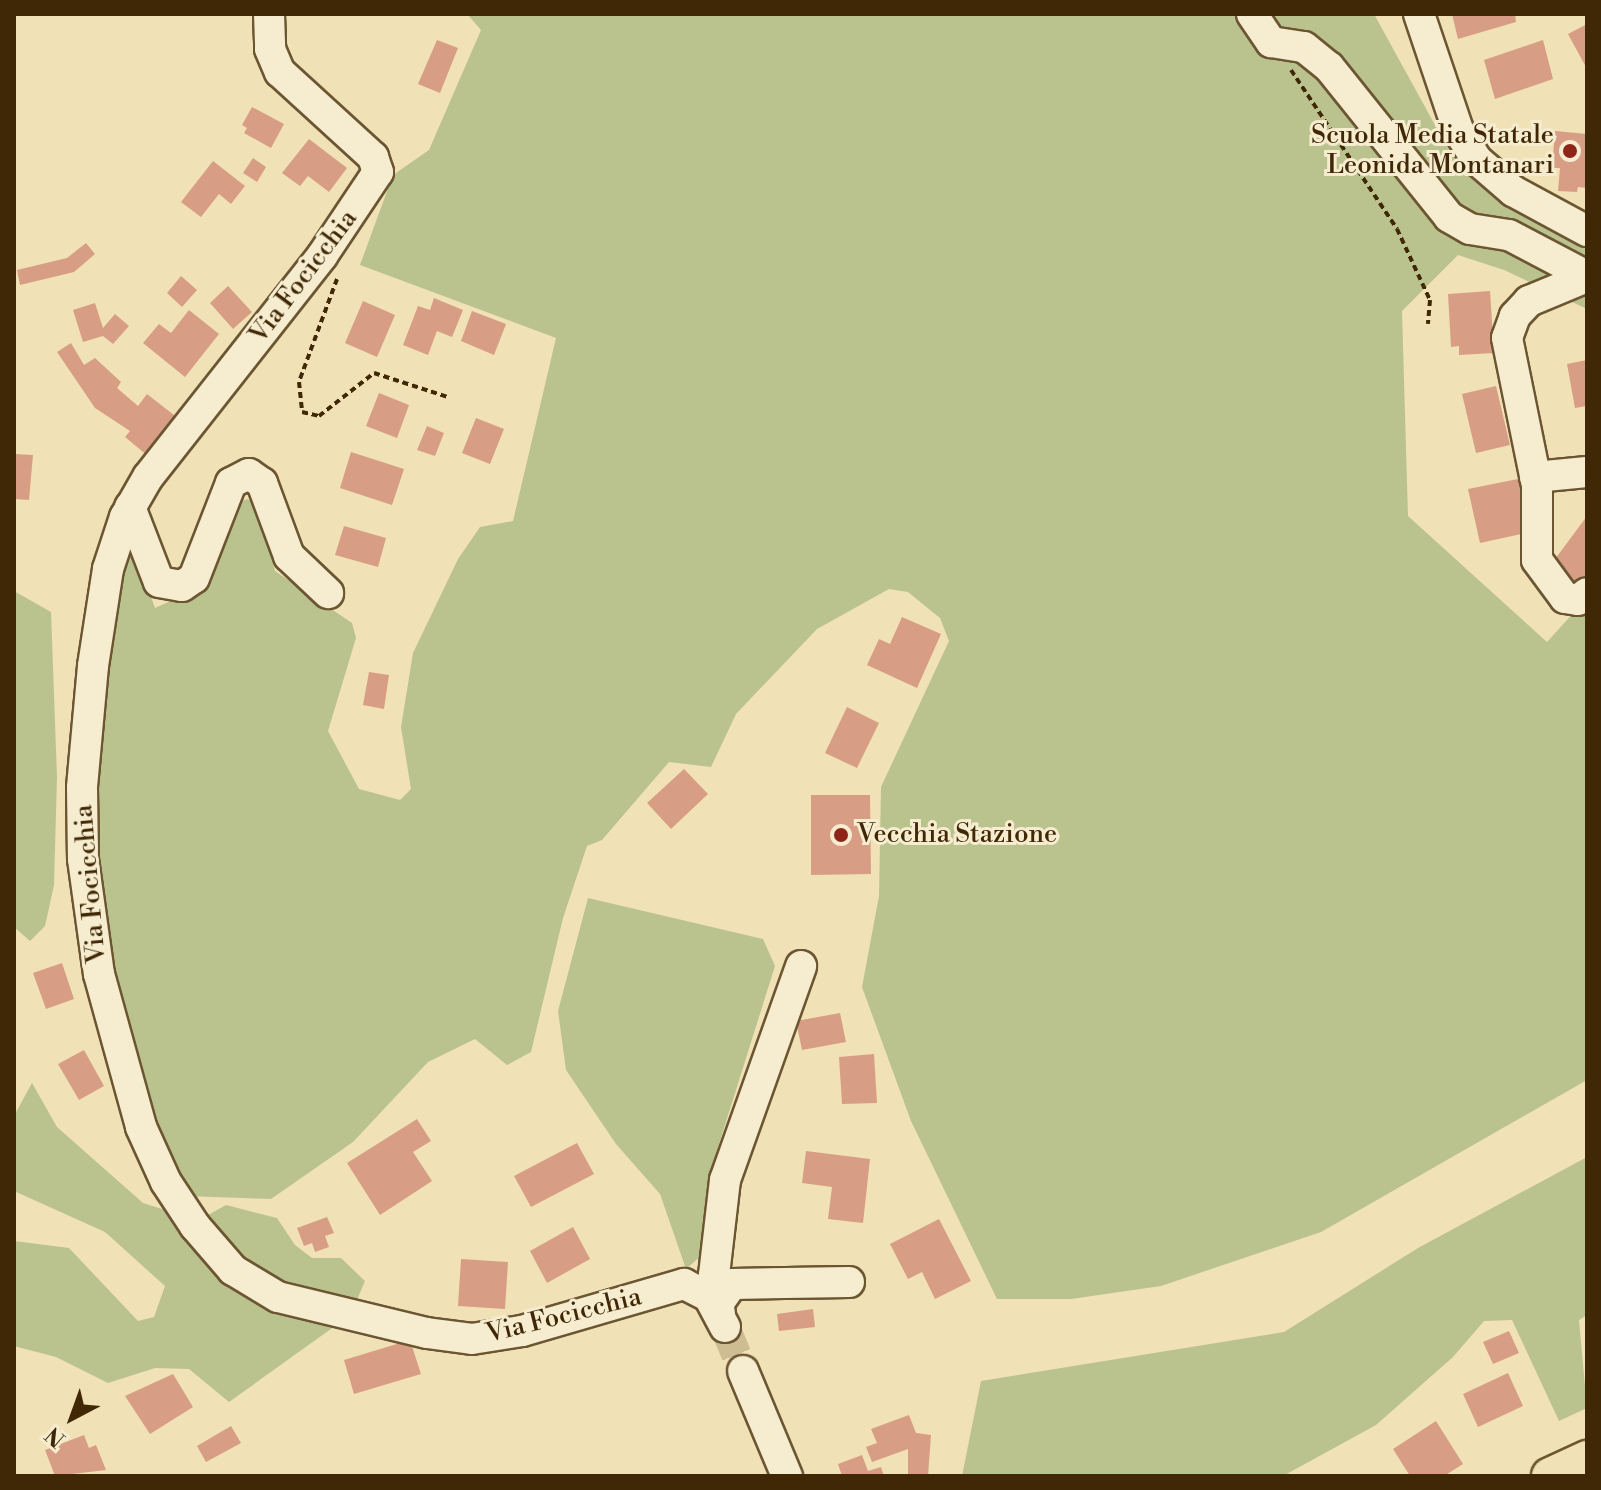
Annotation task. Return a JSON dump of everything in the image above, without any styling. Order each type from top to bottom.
[{"type":"main road","points":[[1550,1476],[1587,1459]]},
{"type":"street","name":"Via Focicchia","points":[[269,14],[270,49],[280,72],[373,157],[377,177],[130,507],[108,569],[94,650],[82,788],[84,871],[99,974],[135,1108],[155,1160],[189,1217],[227,1263],[262,1290],[309,1307],[427,1333],[472,1339],[512,1334],[684,1284],[703,1292],[721,1316]]},
{"type":"street","points":[[1252,14],[1271,42],[1304,47],[1329,67],[1449,217],[1470,229],[1509,235],[1587,276]]},
{"type":"street","points":[[1419,14],[1453,118],[1477,160],[1513,191],[1587,231]]},
{"type":"street","points":[[1587,276],[1529,301],[1510,327],[1510,373],[1535,477],[1539,566],[1565,598],[1578,600],[1587,593]]},
{"type":"street","points":[[1535,477],[1587,472]]},
{"type":"street","points":[[130,507],[153,572],[165,587],[182,586],[194,578],[231,483],[249,474],[257,477],[289,556],[328,593]]},
{"type":"street","points":[[721,1316],[714,1275],[725,1180],[801,966]]},
{"type":"street","points":[[721,1316],[732,1284],[849,1282]]},
{"type":"street","points":[[743,1371],[787,1476]]},
{"type":"path","points":[[1271,42],[1397,229],[1430,300],[1428,324]]},
{"type":"path","points":[[340,272],[299,382],[302,412],[311,417],[325,413],[374,373],[448,397]]},
{"type":"green space","points":[[467,14],[1374,14],[1452,156],[1510,208],[1587,248],[1587,309],[1504,270],[1458,255],[1402,311],[1408,516],[1547,642],[1587,598],[1587,1080],[1321,1232],[1161,1286],[1071,1299],[997,1299],[911,1121],[862,987],[879,896],[881,787],[949,641],[940,618],[908,592],[889,589],[817,629],[736,714],[711,767],[669,762],[602,840],[587,846],[563,918],[531,1052],[507,1065],[475,1039],[428,1062],[353,1142],[271,1199],[185,1196],[156,1149],[95,903],[92,776],[107,617],[126,550],[136,555],[155,608],[186,594],[235,504],[247,499],[258,504],[275,571],[352,623],[356,638],[328,731],[359,789],[400,800],[411,789],[401,727],[413,653],[458,559],[480,527],[513,521],[556,338],[360,265],[393,175],[429,150],[481,30]]},
{"type":"green space","points":[[14,591],[51,612],[57,777],[54,885],[45,926],[30,941],[14,927]]},
{"type":"green space","points":[[588,898],[763,939],[775,966],[708,1179],[702,1255],[686,1269],[660,1194],[616,1144],[566,1070],[558,1011]]},
{"type":"green space","points":[[32,1083],[57,1127],[143,1203],[175,1213],[245,1289],[335,1326],[229,1402],[189,1369],[155,1368],[108,1383],[56,1357],[14,1346],[14,1241],[69,1248],[138,1321],[154,1317],[165,1286],[105,1232],[14,1191],[14,1116]]},
{"type":"green space","points":[[1587,1157],[1587,1315],[1579,1320],[1587,1408],[1559,1421],[1512,1320],[1484,1321],[1453,1357],[1376,1425],[1283,1476],[962,1476],[981,1381],[1284,1332],[1418,1248]]},
{"type":"green space","points":[[226,1205],[277,1218],[295,1245],[312,1258],[341,1258],[365,1281],[354,1307],[291,1295],[249,1269],[216,1234],[208,1215]]},
{"type":"building","points":[[1452,14],[1515,14],[1516,22],[1458,39]]},
{"type":"building","points":[[1587,24],[1587,69],[1568,34]]},
{"type":"building","points":[[437,40],[458,48],[440,93],[418,84]]},
{"type":"building","points":[[1543,40],[1553,79],[1495,99],[1484,60]]},
{"type":"building","points":[[252,107],[284,124],[271,148],[244,133],[247,128],[242,125]]},
{"type":"building","name":"Scuola Media Statale Leonida Montanari","points":[[1555,131],[1587,134],[1587,188],[1578,187],[1577,192],[1558,191],[1560,168],[1552,168]]},
{"type":"building","points":[[309,139],[347,168],[329,192],[308,176],[300,186],[282,173]]},
{"type":"building","points":[[253,158],[266,167],[257,182],[243,173]]},
{"type":"building","points":[[213,161],[245,186],[231,204],[219,194],[201,217],[181,202]]},
{"type":"building","points":[[86,243],[95,254],[74,272],[20,285],[17,270],[67,258]]},
{"type":"building","points":[[181,276],[197,290],[182,307],[167,293]]},
{"type":"building","points":[[228,286],[252,312],[233,329],[210,303]]},
{"type":"building","points":[[1490,291],[1494,353],[1459,355],[1459,346],[1451,347],[1448,294]]},
{"type":"building","points":[[434,298],[463,310],[452,337],[437,331],[428,355],[403,345],[418,306],[430,310]]},
{"type":"building","points":[[363,301],[395,315],[377,357],[345,343]]},
{"type":"building","points":[[95,303],[103,328],[115,314],[129,326],[113,344],[103,336],[83,342],[73,310]]},
{"type":"building","points":[[189,310],[219,334],[185,377],[143,343],[159,324],[171,333]]},
{"type":"building","points":[[472,311],[506,324],[494,355],[461,341]]},
{"type":"building","points":[[71,343],[84,365],[95,358],[121,382],[117,388],[138,406],[147,394],[179,419],[148,456],[125,437],[130,431],[95,408],[57,352]]},
{"type":"building","points":[[1587,360],[1587,406],[1575,408],[1567,364]]},
{"type":"building","points":[[1496,386],[1510,445],[1476,453],[1462,394]]},
{"type":"building","points":[[379,393],[409,405],[397,438],[366,426]]},
{"type":"building","points":[[476,418],[504,429],[490,464],[462,453]]},
{"type":"building","points":[[427,426],[444,433],[435,456],[417,450]]},
{"type":"building","points":[[351,452],[404,469],[392,505],[340,488]]},
{"type":"building","points":[[14,454],[33,455],[29,500],[14,499]]},
{"type":"building","points":[[1518,479],[1530,532],[1480,543],[1468,489]]},
{"type":"building","points":[[1587,516],[1587,575],[1574,590],[1547,570]]},
{"type":"building","points":[[344,526],[386,538],[378,567],[335,555]]},
{"type":"building","points":[[902,617],[941,634],[917,688],[867,665],[879,639],[890,644]]},
{"type":"building","points":[[369,672],[389,675],[384,709],[363,705]]},
{"type":"building","points":[[847,707],[879,723],[857,768],[825,753]]},
{"type":"building","points":[[684,769],[708,794],[671,829],[647,803]]},
{"type":"building","name":"Vecchia Stazione","points":[[811,795],[870,795],[871,874],[811,875]]},
{"type":"building","points":[[62,963],[74,999],[46,1009],[33,973]]},
{"type":"building","points":[[840,1013],[846,1042],[802,1050],[796,1021]]},
{"type":"building","points":[[84,1050],[104,1086],[79,1100],[58,1064]]},
{"type":"building","points":[[874,1054],[877,1103],[842,1104],[839,1057]]},
{"type":"building","points":[[417,1119],[431,1141],[413,1152],[432,1181],[380,1215],[347,1163]]},
{"type":"building","points":[[577,1143],[594,1174],[531,1207],[514,1176]]},
{"type":"building","points":[[806,1151],[870,1159],[863,1223],[828,1219],[832,1187],[802,1183]]},
{"type":"building","points":[[327,1217],[334,1233],[325,1236],[329,1247],[315,1252],[312,1243],[304,1246],[297,1228]]},
{"type":"building","points":[[939,1219],[971,1281],[935,1299],[922,1272],[908,1279],[890,1244]]},
{"type":"building","points":[[573,1227],[590,1259],[547,1283],[530,1251]]},
{"type":"building","points":[[461,1259],[508,1262],[505,1309],[458,1306]]},
{"type":"building","points":[[813,1309],[815,1327],[779,1331],[777,1314]]},
{"type":"building","points":[[1509,1331],[1519,1353],[1493,1364],[1483,1342]]},
{"type":"building","points":[[410,1340],[421,1374],[354,1394],[344,1360]]},
{"type":"building","points":[[1508,1373],[1523,1406],[1478,1427],[1463,1394]]},
{"type":"building","points":[[173,1374],[193,1407],[150,1434],[125,1396]]},
{"type":"building","points":[[909,1415],[916,1433],[931,1435],[928,1476],[908,1476],[908,1449],[872,1462],[866,1447],[877,1443],[871,1429]]},
{"type":"building","points":[[1436,1421],[1463,1464],[1444,1476],[1410,1476],[1393,1449]]},
{"type":"building","points":[[231,1426],[241,1443],[206,1462],[197,1446]]},
{"type":"building","points":[[84,1435],[89,1448],[96,1445],[106,1470],[55,1476],[45,1450]]},
{"type":"building","points":[[862,1455],[868,1471],[881,1467],[884,1476],[842,1476],[838,1464]]},
{"type":"tunnel","points":[[725,1327],[743,1371]]},
{"type":"place","name":"Scuola Media Statale Leonida Montanari","points":[[1570,151]]},
{"type":"place","name":"Vecchia Stazione","points":[[841,835]]}]
